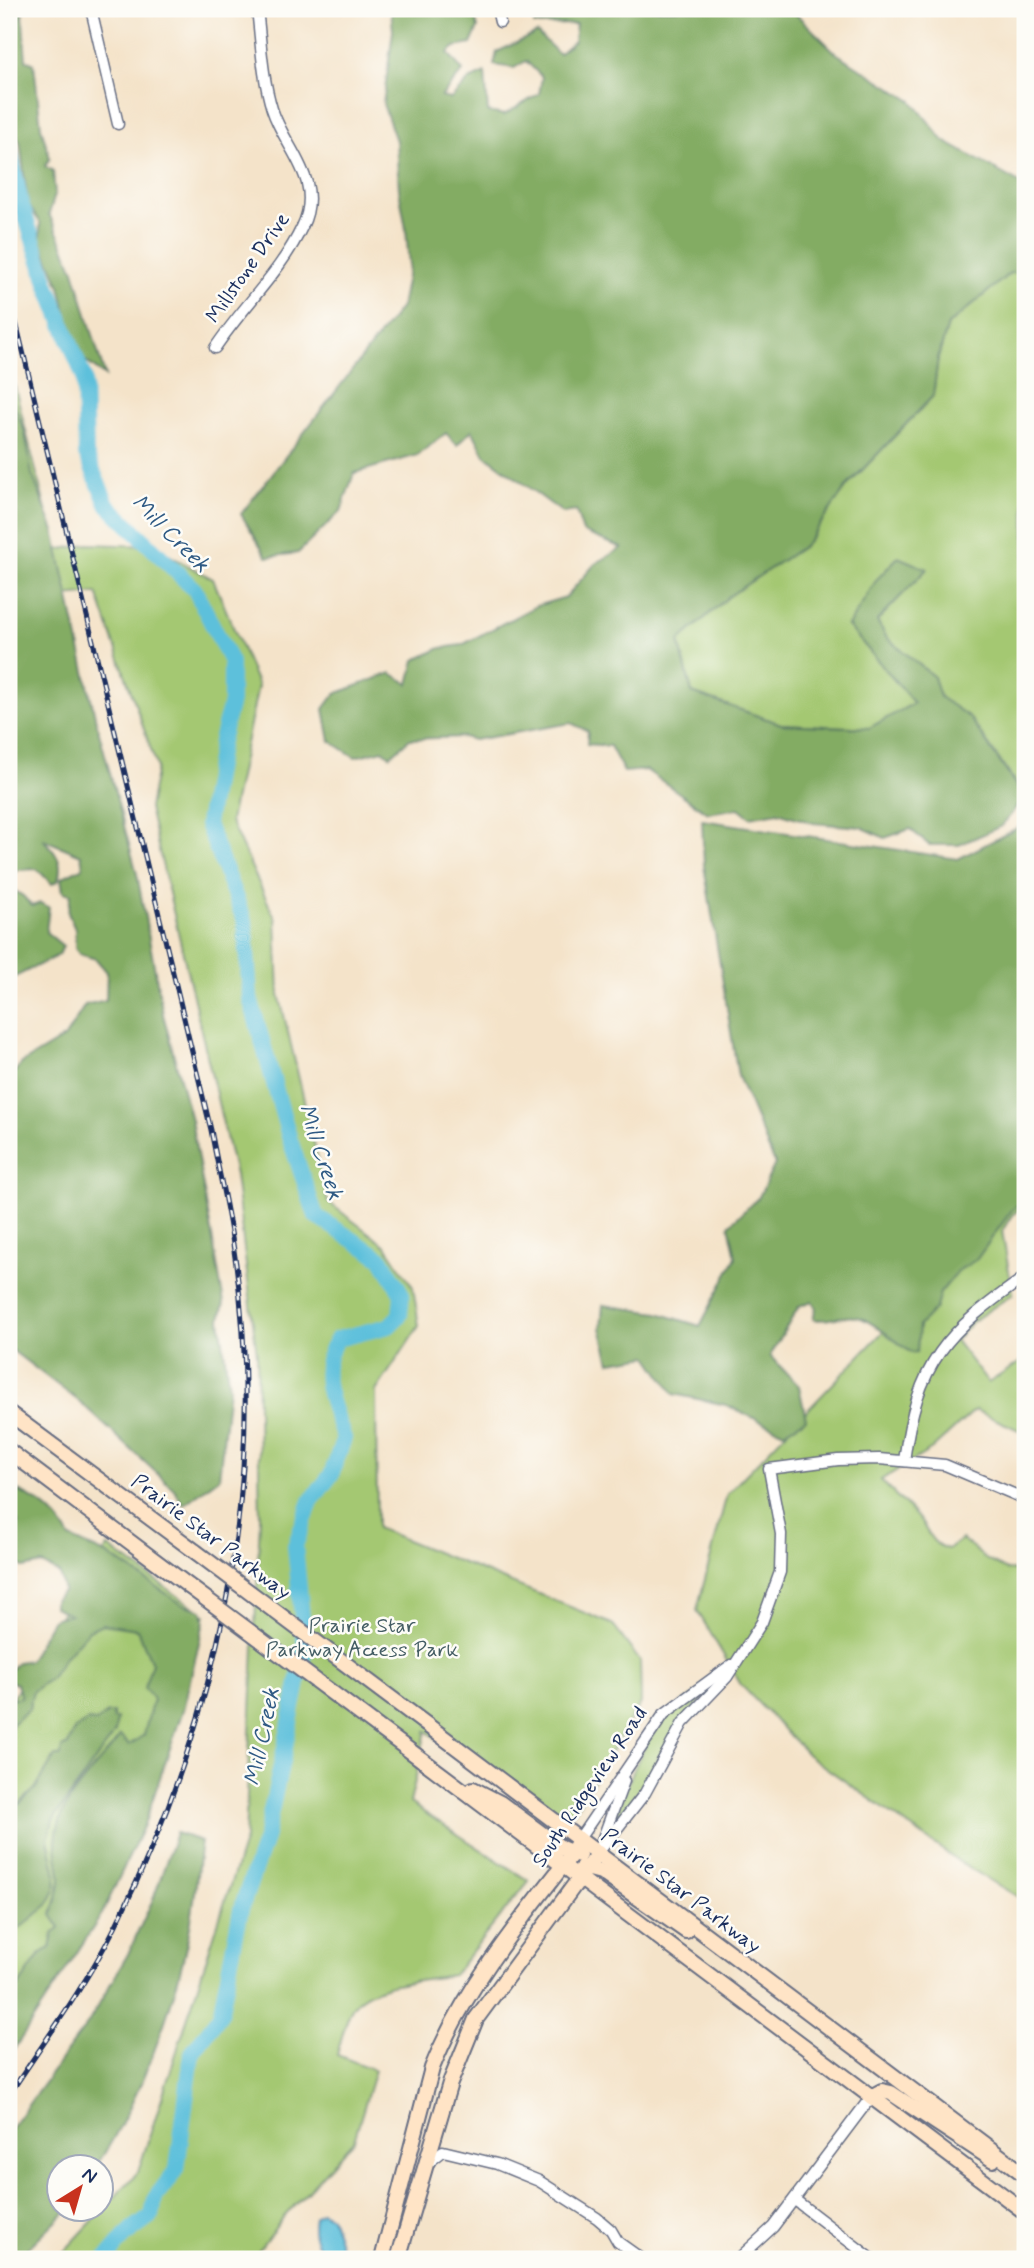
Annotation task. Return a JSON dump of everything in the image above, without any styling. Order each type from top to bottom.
[{"type":"main road","name":"Prairie Star Parkway","points":[[9,1413],[1021,2172]]},
{"type":"main road","points":[[9,1451],[446,1777],[588,1872],[691,1934],[710,1940]]},
{"type":"main road","name":"South Ridgeview Road","points":[[382,2259],[432,2068],[442,2044],[473,1989],[568,1859],[579,1839]]},
{"type":"main road","points":[[568,1859],[598,1853]]},
{"type":"main road","name":"South Ridgeview Road","points":[[398,2259],[450,2083],[476,2019],[588,1872],[598,1853]]},
{"type":"main road","points":[[588,1872],[603,1894],[1025,2212]]},
{"type":"main road","points":[[872,2097],[882,2091],[891,2093],[978,2152],[1005,2167],[1021,2172]]},
{"type":"street","points":[[91,9],[118,124]]},
{"type":"street","name":"Millstone Drive","points":[[215,348],[290,247],[303,226],[309,204],[303,167],[272,110],[257,9]]},
{"type":"street","points":[[497,9],[500,22]]},
{"type":"street","points":[[904,1461],[916,1398],[943,1345],[972,1315],[1025,1277]]},
{"type":"street","points":[[739,1658],[762,1622],[780,1572],[781,1534],[769,1469],[838,1460],[945,1465],[1025,1499]]},
{"type":"street","name":"South Ridgeview Road","points":[[579,1839],[628,1771],[664,1714],[739,1658]]},
{"type":"street","name":"South Ridgeview Road","points":[[598,1853],[650,1785],[683,1723],[727,1677],[739,1658]]},
{"type":"street","points":[[598,1853],[628,1771]]},
{"type":"street","points":[[738,2259],[761,2239],[795,2200],[872,2097]]},
{"type":"street","points":[[434,2134],[443,2151]]},
{"type":"street","points":[[425,2166],[433,2156],[443,2151],[498,2164],[536,2180],[597,2218],[611,2230],[618,2242],[642,2259]]},
{"type":"street","points":[[795,2200],[857,2255],[872,2259]]},
{"type":"green space","points":[[9,9],[22,9],[26,60],[34,64],[41,127],[50,158],[45,166],[53,171],[55,195],[49,214],[74,270],[105,376],[83,359],[70,329],[60,286],[40,240],[40,222],[28,205],[20,142],[9,120]]},
{"type":"green space","points":[[391,9],[473,9],[478,28],[471,44],[455,47],[448,53],[463,71],[441,97],[451,99],[469,80],[485,73],[488,112],[504,115],[539,94],[542,77],[526,61],[514,68],[494,65],[497,52],[537,33],[559,54],[574,41],[576,24],[534,25],[535,9],[791,9],[836,53],[912,101],[944,141],[1025,186],[1025,273],[1010,273],[948,325],[938,358],[933,396],[848,485],[805,545],[728,597],[679,641],[692,693],[781,724],[869,728],[914,703],[848,626],[877,579],[898,557],[927,569],[877,621],[887,638],[934,677],[940,697],[969,717],[1024,797],[1002,826],[959,845],[929,845],[910,829],[885,838],[861,827],[813,823],[778,812],[750,817],[739,808],[708,813],[646,770],[624,772],[610,746],[587,744],[588,731],[571,723],[474,740],[463,737],[410,739],[390,756],[383,750],[355,757],[330,741],[324,709],[335,694],[391,673],[409,684],[415,660],[441,648],[462,645],[536,606],[566,597],[595,564],[622,548],[583,532],[576,511],[563,513],[485,455],[472,430],[457,445],[446,433],[418,455],[354,473],[341,511],[298,553],[267,557],[241,514],[401,307],[409,266],[406,229],[399,190],[396,141],[383,104],[393,31]]},
{"type":"green space","points":[[1010,273],[1025,273],[1025,796],[969,717],[939,697],[934,677],[887,638],[877,621],[927,568],[848,626],[914,703],[869,728],[781,724],[692,693],[679,641],[728,597],[805,545],[848,485],[933,396],[938,358],[948,325]]},
{"type":"green space","name":"Prairie Star Parkway Access Park","points":[[9,364],[56,550],[88,544],[152,546],[213,579],[258,686],[230,821],[276,920],[279,994],[328,1202],[386,1246],[413,1287],[419,1326],[376,1391],[377,1528],[612,1624],[640,1661],[641,1703],[562,1827],[426,1731],[410,1803],[529,1881],[453,1975],[383,1987],[359,1999],[352,2008],[337,2055],[375,2070],[354,2140],[283,2218],[252,2259],[57,2259],[91,2222],[116,2222],[116,2196],[138,2172],[245,1839],[260,1519],[257,1355],[235,1175],[149,808],[157,767],[97,593],[9,601]]},
{"type":"green space","points":[[9,392],[25,432],[32,474],[54,531],[96,721],[137,874],[163,1014],[191,1120],[224,1303],[220,1319],[229,1388],[219,1478],[183,1505],[175,1490],[80,1402],[9,1348],[9,1078],[22,1063],[65,1037],[85,1005],[106,1000],[107,972],[96,959],[79,954],[75,947],[75,929],[68,913],[71,894],[63,892],[61,878],[83,867],[81,855],[43,839],[59,862],[58,881],[52,884],[37,869],[18,870],[9,877]]},
{"type":"green space","points":[[702,820],[958,859],[1025,824],[1025,1199],[1011,1211],[977,1259],[958,1271],[940,1293],[936,1308],[919,1326],[917,1352],[912,1353],[862,1319],[851,1316],[813,1319],[816,1308],[812,1301],[799,1306],[770,1356],[799,1386],[806,1419],[784,1432],[726,1405],[674,1394],[648,1356],[610,1362],[601,1328],[603,1305],[658,1313],[700,1326],[736,1257],[729,1225],[759,1197],[775,1164],[738,1076],[704,866]]},
{"type":"green space","points":[[9,887],[32,906],[40,903],[49,907],[46,932],[63,946],[59,955],[9,980]]},
{"type":"green space","points":[[1025,1184],[1025,1205],[1012,1215],[1002,1231],[1013,1294],[973,1321],[955,1340],[988,1383],[1025,1359],[1025,1433],[975,1410],[932,1449],[881,1480],[917,1517],[937,1544],[948,1549],[962,1539],[987,1560],[1007,1570],[1025,1571],[1025,1901],[961,1863],[808,1755],[741,1685],[697,1610],[727,1494]]},
{"type":"green space","points":[[9,1487],[44,1507],[59,1521],[70,1538],[112,1557],[182,1604],[202,1610],[204,1622],[183,1710],[144,1825],[102,1914],[9,2057],[9,2010],[13,2006],[14,1993],[40,1954],[50,1948],[53,1934],[60,1927],[52,1915],[60,1883],[56,1840],[64,1810],[80,1784],[120,1736],[129,1745],[144,1735],[153,1699],[144,1688],[152,1663],[137,1629],[102,1624],[89,1630],[64,1658],[51,1678],[33,1691],[29,1709],[13,1723],[9,1733],[9,1699],[21,1697],[17,1684],[9,1681],[9,1671],[18,1662],[29,1660],[53,1619],[70,1614],[54,1607],[54,1600],[64,1591],[59,1573],[42,1564],[24,1568],[9,1557],[9,1547],[15,1541],[18,1522],[9,1521]]},
{"type":"green space","points":[[108,1547],[205,1615],[167,1743],[9,2054],[9,1701],[26,1679],[51,1629]]},
{"type":"green space","points":[[722,1678],[677,1726],[641,1788],[611,1827],[643,1750],[661,1723],[683,1702]]},
{"type":"green space","points":[[108,1713],[113,1713],[113,1719],[117,1719],[115,1732],[53,1820],[48,1839],[56,1874],[55,1889],[48,1905],[9,1937],[9,1823],[14,1809],[35,1789],[55,1756],[60,1756],[62,1748],[68,1745],[74,1730],[88,1721],[96,1722]]},
{"type":"green space","points":[[176,1833],[201,1841],[193,1909],[183,1961],[153,2054],[140,2085],[104,2152],[46,2152],[46,2222],[55,2222],[19,2257],[9,2259],[9,2131],[88,2023],[128,1954],[154,1897]]},
{"type":"water","points":[[321,2212],[331,2217],[341,2246],[339,2255],[332,2258],[318,2246],[314,2235],[314,2217]]},
{"type":"waterway","name":"Mill Creek","points":[[9,148],[21,203],[48,286],[84,378],[86,454],[107,504],[195,590],[231,662],[231,702],[221,741],[207,824],[245,922],[250,998],[290,1140],[316,1216],[381,1258],[402,1294],[400,1315],[389,1326],[337,1339],[330,1351],[326,1376],[344,1438],[331,1475],[311,1501],[295,1546],[305,1648],[265,1839],[241,1909],[220,2015],[192,2053],[177,2169],[155,2198],[152,2216],[126,2235],[106,2259]]},
{"type":"railway","points":[[9,293],[211,1130],[233,1244],[243,1331],[245,1419],[240,1507],[227,1594],[208,1679],[183,1763],[152,1846],[116,1925],[65,2012],[9,2095]]}]
